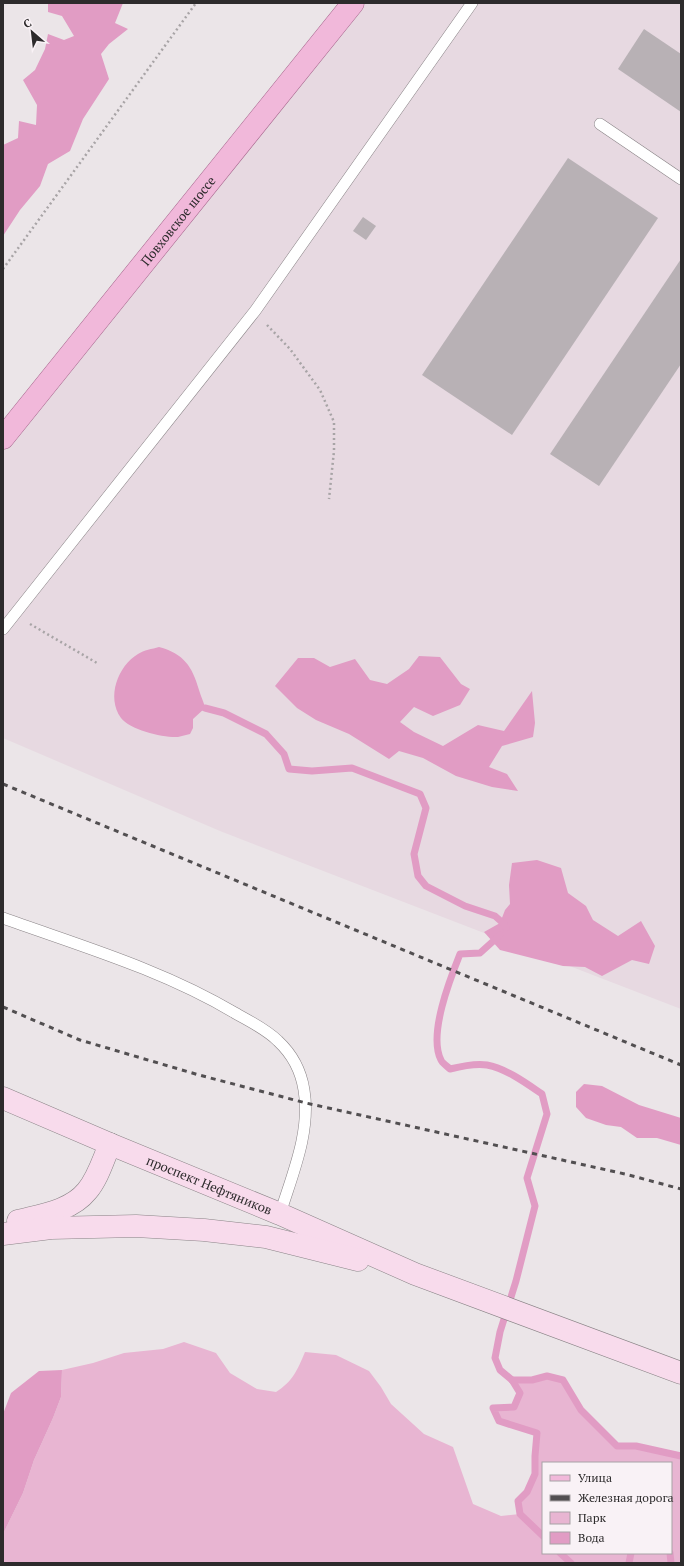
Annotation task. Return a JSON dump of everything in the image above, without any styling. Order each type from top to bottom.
[{"type":"main road","name":"Повховское шоссе","points":[[3,438],[353,3]]},
{"type":"main road","name":"проспект Нефтяников","points":[[3,1098],[280,1214],[415,1274],[681,1373]]},
{"type":"main road","points":[[3,1226],[61,1209],[77,1200],[87,1191],[110,1144]]},
{"type":"main road","name":"проспект Нефтяников","points":[[3,1234],[51,1228],[136,1226],[204,1230],[266,1238],[415,1274]]},
{"type":"lane","points":[[3,629],[255,311],[472,3]]},
{"type":"lane","points":[[600,124],[681,179]]},
{"type":"lane","points":[[3,918],[106,954],[176,982],[222,1005],[277,1040],[296,1063],[304,1090],[306,1103],[303,1139],[280,1214]]},
{"type":"path","points":[[3,269],[196,3]]},
{"type":"path","points":[[255,311],[290,349],[320,390],[334,422],[334,451],[329,499]]},
{"type":"path","points":[[14,615],[97,663]]},
{"type":"shaded area","points":[[353,3],[681,3],[681,1009],[220,831],[3,738],[3,438]]},
{"type":"green space","points":[[184,1342],[216,1353],[230,1373],[257,1389],[276,1392],[291,1380],[305,1352],[336,1355],[369,1371],[391,1404],[424,1434],[453,1447],[473,1504],[501,1516],[520,1514],[518,1501],[527,1492],[535,1474],[537,1433],[499,1421],[493,1408],[514,1406],[520,1393],[512,1380],[532,1380],[547,1376],[563,1380],[581,1410],[617,1446],[636,1446],[681,1456],[681,1563],[3,1563],[3,1534],[23,1493],[34,1460],[61,1397],[62,1370],[93,1363],[124,1353],[163,1349]]},
{"type":"water","points":[[48,3],[123,3],[115,23],[128,29],[109,44],[101,54],[109,79],[83,119],[70,151],[48,164],[40,186],[20,210],[3,236],[3,145],[18,138],[19,121],[36,125],[37,105],[23,80],[35,70],[45,49],[48,34],[64,40],[74,36],[62,16],[48,12]]},
{"type":"water","points":[[159,647],[175,653],[186,662],[193,674],[204,704],[205,708],[193,719],[193,728],[190,734],[172,737],[156,735],[139,730],[125,722],[117,710],[115,701],[116,683],[125,666],[131,659],[140,653]]},
{"type":"water","points":[[419,656],[440,657],[461,684],[470,689],[460,705],[433,716],[414,707],[400,722],[414,732],[443,746],[478,725],[504,731],[532,691],[535,723],[533,737],[502,746],[489,767],[507,774],[518,791],[492,787],[456,776],[423,758],[399,751],[389,759],[349,734],[316,720],[297,708],[275,686],[298,658],[314,658],[330,667],[355,659],[370,680],[387,684],[409,669]]},
{"type":"water","points":[[537,860],[561,868],[568,893],[586,906],[593,920],[618,936],[641,921],[655,946],[649,964],[632,960],[602,976],[585,967],[563,966],[500,950],[484,932],[500,923],[505,910],[510,904],[509,885],[512,863]]},
{"type":"water","points":[[584,1084],[602,1086],[639,1105],[681,1118],[681,1145],[657,1138],[637,1138],[621,1127],[606,1125],[586,1118],[576,1107],[576,1092]]},
{"type":"water","points":[[62,1370],[61,1397],[34,1460],[23,1493],[3,1534],[3,1414],[11,1393],[39,1371]]},
{"type":"building","points":[[644,29],[681,54],[681,112],[618,69]]},
{"type":"building","points":[[568,158],[658,218],[512,435],[422,375]]},
{"type":"building","points":[[363,217],[376,226],[366,240],[353,231]]},
{"type":"building","points":[[681,259],[681,364],[599,486],[550,454]]},
{"type":"waterway","points":[[205,708],[224,713],[266,734],[284,754],[289,769],[312,771],[352,768],[420,794],[426,808],[414,854],[418,876],[426,886],[465,906],[495,916],[504,924],[506,928]]},
{"type":"waterway","points":[[500,935],[480,953],[460,954],[446,992],[437,1036],[438,1049],[442,1061],[450,1069],[483,1064],[502,1070],[516,1077],[542,1094],[547,1114],[527,1178],[535,1206],[516,1281],[500,1332],[495,1358],[500,1370],[512,1380],[520,1393],[514,1407],[493,1408],[499,1421],[537,1433],[535,1474],[527,1492],[518,1501],[520,1514],[542,1535]]},
{"type":"waterway","points":[[512,1380],[532,1380],[547,1376],[563,1380],[581,1410],[617,1446],[636,1446],[681,1456]]},
{"type":"waterway","points":[[561,1554],[571,1563]]},
{"type":"waterway","points":[[629,1563],[631,1554]]},
{"type":"waterway","points":[[670,1554],[671,1563]]},
{"type":"railway","points":[[3,784],[681,1065]]},
{"type":"railway","points":[[3,1007],[80,1040],[199,1075],[306,1103],[625,1174],[681,1189]]}]
